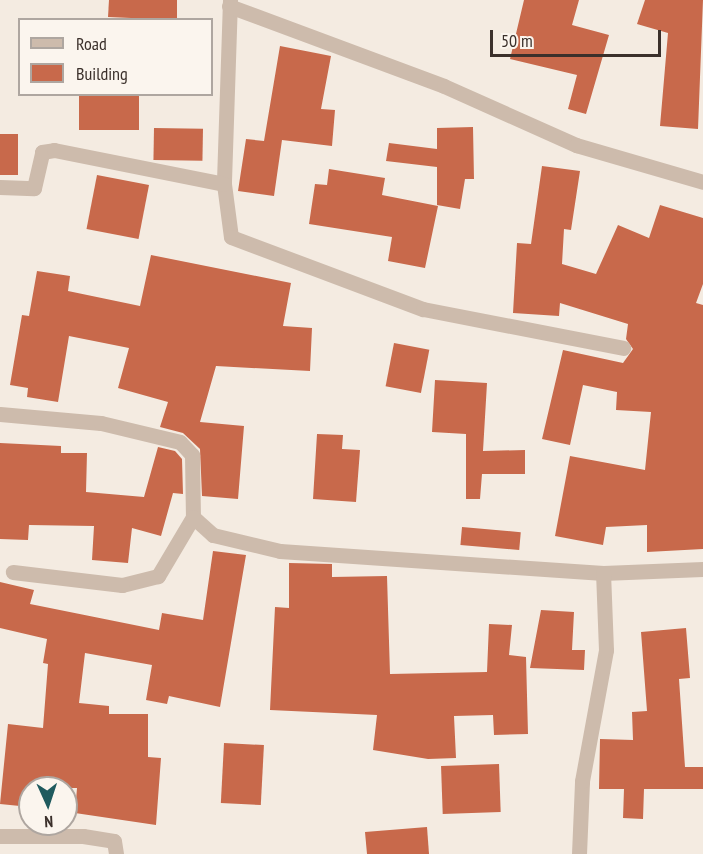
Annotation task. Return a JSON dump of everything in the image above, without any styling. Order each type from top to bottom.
[{"type":"street","points":[[623,348],[423,309],[262,252],[231,237],[224,184],[229,3],[444,86],[576,145],[703,182]]},
{"type":"street","points":[[0,186],[34,188],[42,152],[54,150],[224,184]]},
{"type":"street","points":[[0,414],[101,423],[180,442],[192,455],[193,517],[171,561],[145,582],[122,585],[13,572]]},
{"type":"street","points":[[193,517],[213,535],[280,551],[603,573],[703,569]]},
{"type":"street","points":[[579,854],[582,781],[606,651],[603,573]]},
{"type":"street","points":[[0,836],[82,836],[114,841],[116,854]]},
{"type":"building","points":[[109,0],[177,0],[177,18],[108,17]]},
{"type":"building","points":[[524,0],[579,0],[572,25],[609,35],[586,114],[568,109],[577,75],[510,59]]},
{"type":"building","points":[[645,0],[703,0],[698,129],[660,126],[668,33],[637,24]]},
{"type":"building","points":[[280,46],[331,56],[321,109],[335,110],[332,146],[282,140],[274,196],[238,191],[246,139],[264,141]]},
{"type":"building","points":[[79,96],[139,96],[139,130],[79,130]]},
{"type":"building","points":[[473,127],[474,179],[465,179],[460,209],[437,205],[437,167],[386,161],[389,143],[437,149],[437,128]]},
{"type":"building","points":[[154,128],[203,129],[202,161],[153,160]]},
{"type":"building","points":[[0,134],[18,134],[18,175],[0,175]]},
{"type":"building","points":[[542,166],[580,171],[571,230],[564,229],[562,264],[596,274],[618,225],[649,238],[660,205],[703,218],[703,284],[696,303],[703,305],[703,549],[647,552],[647,525],[606,527],[603,545],[555,536],[570,456],[645,470],[651,412],[616,410],[617,392],[583,385],[570,445],[542,439],[563,350],[623,363],[633,349],[626,339],[628,324],[560,303],[559,316],[513,313],[517,243],[531,244]]},
{"type":"building","points":[[329,169],[385,178],[382,195],[438,206],[425,268],[388,261],[392,237],[309,224],[315,184],[327,185]]},
{"type":"building","points":[[97,175],[149,185],[139,239],[87,229]]},
{"type":"building","points":[[151,255],[291,283],[283,326],[312,328],[310,371],[216,366],[200,422],[244,426],[238,499],[202,496],[200,449],[183,433],[160,427],[168,402],[118,388],[129,348],[69,336],[58,402],[27,397],[28,388],[10,385],[22,315],[29,316],[37,271],[70,276],[68,291],[140,306]]},
{"type":"building","points":[[394,343],[429,350],[421,393],[386,386]]},
{"type":"building","points":[[435,380],[487,383],[483,451],[525,450],[525,474],[482,474],[480,499],[466,499],[466,434],[432,432]]},
{"type":"building","points":[[317,434],[343,435],[342,449],[360,450],[356,502],[313,499]]},
{"type":"building","points":[[0,443],[61,446],[61,453],[87,453],[86,492],[144,497],[158,447],[175,451],[182,459],[183,494],[173,493],[161,536],[132,528],[128,563],[92,560],[94,526],[29,525],[28,540],[0,539]]},
{"type":"building","points":[[462,527],[521,532],[519,550],[460,545]]},
{"type":"building","points":[[213,551],[246,555],[220,707],[169,696],[167,704],[146,700],[152,665],[85,653],[79,703],[109,706],[109,714],[148,714],[148,757],[161,758],[156,825],[78,813],[78,776],[18,776],[18,806],[0,804],[8,724],[43,728],[48,664],[43,663],[47,639],[0,628],[0,582],[34,590],[30,604],[159,630],[162,613],[203,620]]},
{"type":"building","points":[[289,563],[332,564],[332,577],[387,576],[390,674],[487,672],[489,624],[512,625],[509,655],[526,657],[528,734],[494,735],[493,715],[454,716],[456,758],[428,759],[373,750],[377,715],[270,710],[275,607],[289,608]]},
{"type":"building","points":[[541,610],[574,612],[572,650],[585,650],[584,670],[530,668]]},
{"type":"building","points":[[686,628],[690,678],[679,679],[685,767],[703,767],[703,789],[644,789],[643,819],[623,818],[624,789],[599,789],[600,739],[633,740],[632,712],[647,711],[641,632]]},
{"type":"building","points":[[224,743],[264,745],[261,805],[221,803]]},
{"type":"building","points":[[499,764],[501,812],[443,814],[441,766]]},
{"type":"building","points":[[427,827],[429,854],[367,854],[365,832]]}]
